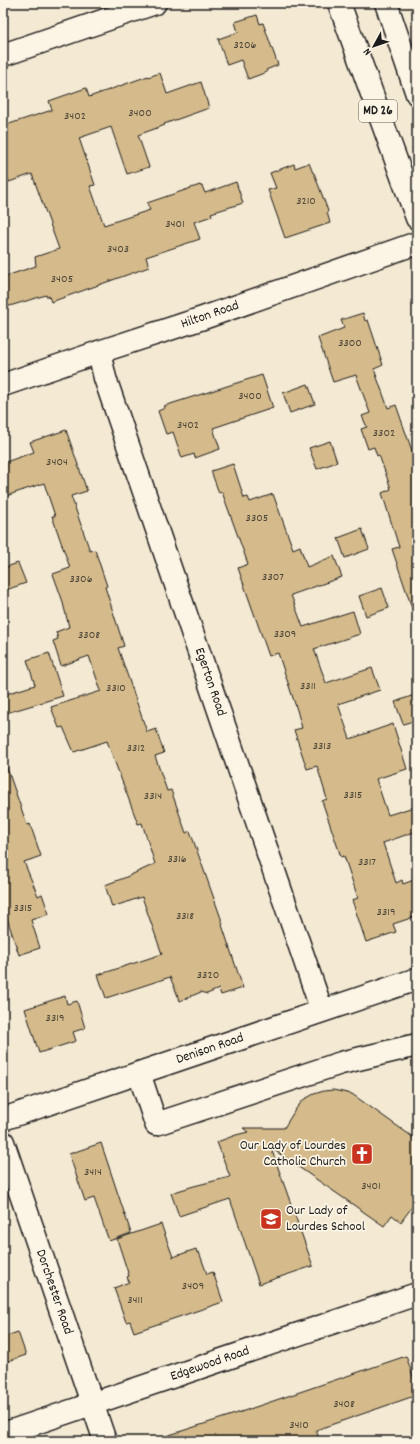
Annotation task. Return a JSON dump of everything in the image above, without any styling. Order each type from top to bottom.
[{"type":"street","points":[[3,55],[154,3]]},
{"type":"street","name":"MD 26","points":[[339,3],[417,218]]},
{"type":"street","name":"MD 26","points":[[386,3],[417,94]]},
{"type":"street","name":"Hilton Road","points":[[3,385],[210,316],[417,243]]},
{"type":"street","name":"Egerton Road","points":[[99,352],[105,378],[322,1011]]},
{"type":"street","name":"Denison Road","points":[[3,1119],[417,979]]},
{"type":"street","points":[[139,1073],[156,1124],[341,1063],[417,1045]]},
{"type":"street","name":"Dorchester Road","points":[[3,1142],[105,1441]]},
{"type":"street","name":"Edgewood Road","points":[[3,1434],[417,1294]]},
{"type":"building","points":[[257,15],[260,24],[263,23],[278,65],[266,70],[267,72],[248,79],[241,60],[227,65],[218,39],[238,32],[235,22]]},
{"type":"building","points":[[160,73],[167,94],[201,82],[209,108],[138,135],[149,167],[127,174],[111,127],[79,138],[95,185],[90,186],[104,225],[150,210],[147,203],[200,185],[205,193],[236,182],[243,203],[211,213],[212,216],[194,222],[200,239],[146,257],[149,267],[51,302],[49,296],[46,295],[3,308],[3,277],[36,266],[35,257],[59,249],[32,174],[9,182],[6,173],[3,172],[3,126],[52,110],[49,101],[86,88],[89,97]]},
{"type":"building","points":[[309,163],[328,211],[330,223],[285,238],[268,190],[276,188],[270,173],[294,164],[295,168]]},
{"type":"building","points":[[363,313],[365,321],[368,320],[383,365],[374,369],[388,408],[396,405],[417,465],[417,614],[414,614],[392,549],[399,547],[382,493],[391,489],[379,455],[377,456],[374,447],[368,449],[361,429],[367,427],[362,416],[370,413],[356,375],[333,382],[318,338],[344,328],[341,320]]},
{"type":"building","points":[[262,375],[273,408],[213,428],[220,449],[195,458],[194,454],[182,458],[173,432],[166,434],[158,411],[165,408],[164,406]]},
{"type":"building","points":[[308,384],[315,404],[290,413],[283,393]]},
{"type":"building","points":[[66,430],[87,491],[71,496],[90,551],[95,550],[107,586],[105,587],[124,646],[118,648],[147,732],[156,729],[164,753],[155,756],[167,791],[171,790],[186,833],[190,831],[223,924],[222,925],[243,988],[221,995],[219,989],[207,994],[201,992],[180,1001],[170,977],[106,998],[98,975],[162,954],[142,897],[112,907],[105,885],[155,864],[142,823],[138,824],[107,741],[74,752],[63,727],[59,728],[51,707],[101,691],[89,656],[61,666],[53,641],[58,639],[56,632],[69,627],[62,599],[53,574],[70,568],[52,516],[55,516],[44,483],[3,497],[3,463],[34,452],[30,442]]},
{"type":"building","points":[[330,441],[337,462],[317,469],[309,448]]},
{"type":"building","points":[[233,464],[244,498],[248,497],[250,502],[273,494],[293,549],[300,546],[307,567],[334,556],[342,577],[291,595],[303,627],[353,611],[360,634],[314,649],[326,683],[372,668],[380,690],[338,704],[350,739],[393,724],[407,769],[376,779],[388,815],[417,806],[417,831],[383,843],[396,883],[402,880],[403,884],[414,880],[417,891],[417,916],[393,924],[396,932],[366,942],[352,900],[358,898],[344,856],[341,857],[322,801],[327,799],[317,766],[307,769],[294,730],[302,728],[297,710],[278,653],[269,656],[238,568],[248,564],[222,492],[219,493],[211,471]]},
{"type":"building","points":[[362,529],[369,549],[345,558],[338,538]]},
{"type":"building","points":[[18,563],[26,583],[3,591],[3,568]]},
{"type":"building","points":[[382,588],[389,608],[366,616],[359,596]]},
{"type":"building","points":[[49,653],[63,696],[3,714],[3,695],[35,685],[27,660]]},
{"type":"building","points":[[417,694],[417,720],[403,724],[395,702]]},
{"type":"building","points":[[3,765],[6,765],[27,825],[30,824],[41,856],[24,862],[38,896],[42,894],[49,914],[31,920],[40,948],[19,955],[3,906]]},
{"type":"building","points":[[65,996],[67,1004],[77,1001],[85,1028],[73,1032],[76,1041],[39,1053],[25,1009]]},
{"type":"building","points":[[333,1090],[352,1094],[417,1140],[417,1200],[401,1222],[392,1215],[384,1226],[271,1148],[313,1266],[259,1284],[230,1199],[179,1216],[171,1193],[230,1177],[217,1142],[248,1132],[243,1128],[284,1128],[303,1100],[314,1094]]},
{"type":"building","points":[[101,1143],[131,1233],[109,1241],[94,1198],[85,1201],[69,1154]]},
{"type":"building","points":[[161,1224],[173,1257],[196,1249],[197,1253],[199,1252],[207,1274],[213,1272],[223,1302],[134,1332],[130,1321],[126,1322],[114,1288],[129,1282],[127,1277],[129,1276],[117,1239]]},
{"type":"building","points":[[18,1332],[26,1355],[3,1363],[3,1337]]},
{"type":"building","points":[[406,1356],[417,1388],[417,1395],[316,1430],[320,1441],[164,1441],[163,1437]]},
{"type":"place","name":"Our Lady of Lourdes Catholic Church","points":[[362,1154]]},
{"type":"place","name":"Our Lady of Lourdes School","points":[[271,1219]]}]
